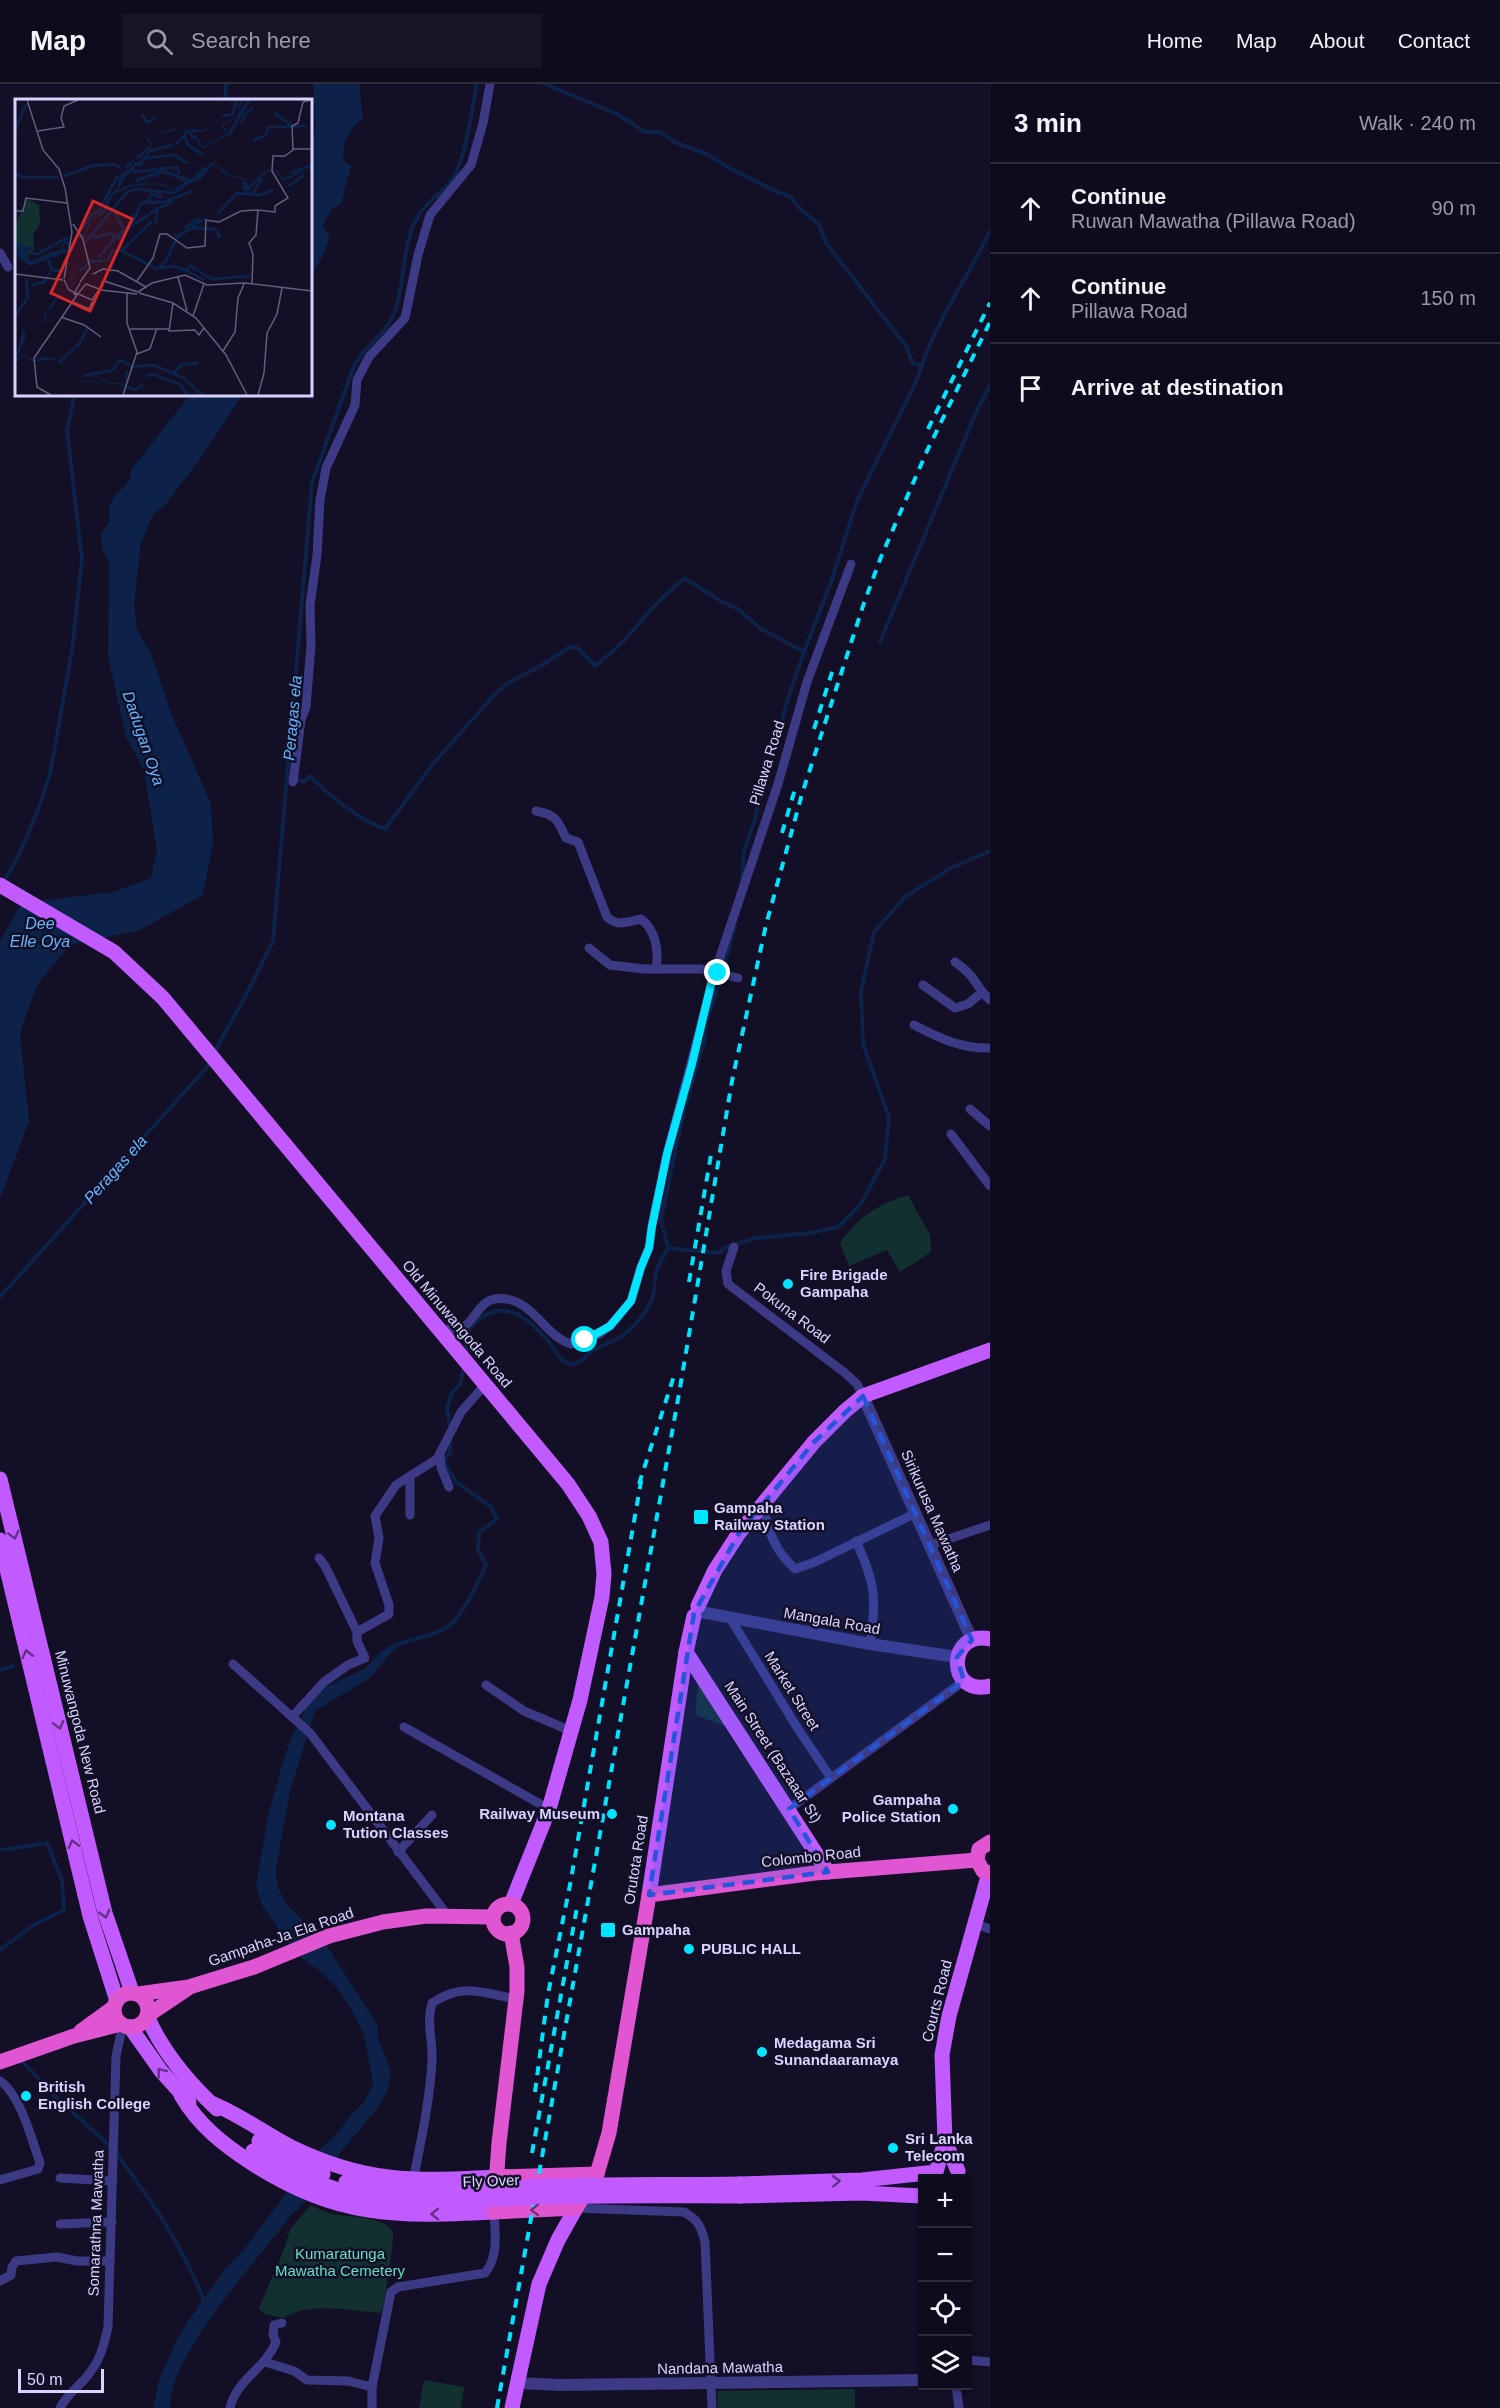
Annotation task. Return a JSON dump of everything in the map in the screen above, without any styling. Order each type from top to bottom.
[{"type":"highway","points":[[990,1842],[979,1849],[977,1860],[983,1871],[990,1873]]},
{"type":"highway","name":"Colombo Road","points":[[649,1895],[828,1872],[977,1860]]},
{"type":"highway","name":"Orutota Road","points":[[576,2208],[597,2174],[615,2107],[649,1895]]},
{"type":"highway","points":[[511,1904],[520,1910],[523,1919],[520,1928],[512,1933],[504,1933],[497,1929],[493,1917],[499,1906],[511,1904]]},
{"type":"highway","name":"Gampaha-Ja Ela Road","points":[[135,1993],[189,1987],[294,1952],[329,1936],[407,1918],[493,1917]]},
{"type":"highway","points":[[512,1933],[517,1967],[516,1999],[494,2212],[576,2208]]},
{"type":"highway","name":"Gampaha-Ja Ela Road","points":[[148,2015],[189,1987]]},
{"type":"highway","points":[[0,2062],[74,2036],[125,2025],[141,2024],[148,2015],[147,2001],[135,1993],[122,1995],[115,2004],[74,2036]]},
{"type":"highway","points":[[115,2004],[116,2016],[125,2025]]},
{"type":"highway","points":[[496,2176],[597,2174]]},
{"type":"main road","name":"Old Minuwangoda Road","points":[[0,885],[95,940],[127,962],[169,1005],[436,1329],[568,1484],[589,1515],[601,1542],[604,1574],[592,1649],[572,1731],[549,1809],[511,1904]]},
{"type":"main road","points":[[864,1396],[990,1350]]},
{"type":"main road","name":"Orutota Road","points":[[649,1895],[686,1652],[698,1611],[724,1556],[763,1504],[814,1442],[864,1396]]},
{"type":"main road","name":"Minuwangoda New Road","points":[[0,1479],[105,1913],[120,1962],[135,1993]]},
{"type":"main road","points":[[0,1540],[90,1916],[115,2004]]},
{"type":"main road","points":[[990,1639],[972,1640],[963,1646],[957,1657],[957,1668],[964,1681],[976,1687],[990,1688]]},
{"type":"main road","name":"Main Street (Bazaaar St)","points":[[686,1652],[828,1872]]},
{"type":"main road","name":"Courts Road","points":[[934,2174],[945,2141],[942,2055],[949,2016],[983,1927],[990,1873]]},
{"type":"main road","points":[[148,2015],[154,2032],[171,2058],[211,2103],[256,2146]]},
{"type":"main road","points":[[125,2025],[181,2095],[200,2123],[246,2159],[284,2183],[317,2198],[381,2213],[407,2215],[494,2212]]},
{"type":"main road","points":[[181,2095],[215,2124],[256,2146]]},
{"type":"main road","points":[[211,2103],[308,2155],[368,2176],[413,2181],[496,2176]]},
{"type":"main road","name":"Courts Road","points":[[945,2141],[960,2174]]},
{"type":"main road","name":"Fly Over","points":[[256,2146],[290,2171],[324,2185],[361,2196],[382,2199],[437,2201],[777,2189]]},
{"type":"main road","points":[[936,2174],[947,2168],[958,2174]]},
{"type":"main road","points":[[777,2189],[918,2176]]},
{"type":"main road","points":[[777,2189],[918,2196]]},
{"type":"main road","points":[[512,2408],[539,2284],[558,2240],[576,2208]]},
{"type":"street","points":[[293,782],[301,720],[306,707],[311,645],[310,605],[317,555],[320,500],[326,468],[355,405],[357,380],[369,357],[405,318],[418,255],[430,215],[471,165],[483,123],[490,84]]},
{"type":"street","points":[[0,253],[8,267]]},
{"type":"street","name":"Pillawa Road","points":[[436,1329],[460,1329],[468,1324],[483,1305],[496,1300],[508,1299],[521,1303],[565,1342],[578,1343],[599,1334],[610,1326],[631,1301],[649,1248],[653,1217],[667,1154],[719,973],[807,682],[851,564]]},
{"type":"street","points":[[536,811],[556,818],[566,838],[578,842],[607,917],[621,924],[641,919],[650,928],[658,955],[656,969]]},
{"type":"street","points":[[589,948],[610,965],[656,969],[701,969],[738,978]]},
{"type":"street","points":[[955,962],[976,981],[981,993],[990,1000]]},
{"type":"street","points":[[923,985],[956,1008],[968,1004],[981,993]]},
{"type":"street","points":[[914,1025],[943,1040],[974,1048],[990,1048]]},
{"type":"street","points":[[970,1109],[990,1126]]},
{"type":"street","points":[[951,1134],[990,1186]]},
{"type":"street","name":"Pokuna Road","points":[[734,1247],[726,1271],[728,1284],[845,1373],[857,1384],[864,1396]]},
{"type":"street","points":[[357,1632],[389,1614],[389,1605],[375,1563],[379,1538],[375,1516],[396,1485],[432,1463],[440,1453],[461,1412],[484,1386]]},
{"type":"street","name":"Sirikurusa Mawatha","points":[[864,1396],[972,1640]]},
{"type":"street","points":[[440,1453],[441,1467],[449,1487]]},
{"type":"street","points":[[410,1476],[410,1515]]},
{"type":"street","points":[[763,1504],[772,1540],[782,1557],[795,1569],[815,1562],[916,1513]]},
{"type":"street","points":[[931,1545],[990,1525]]},
{"type":"street","points":[[856,1541],[868,1567],[876,1608],[870,1644]]},
{"type":"street","points":[[295,1719],[324,1682],[341,1669],[365,1658],[357,1641],[357,1632],[326,1566],[319,1558]]},
{"type":"street","name":"Mangala Road","points":[[698,1611],[870,1644],[957,1657]]},
{"type":"street","name":"Market Street","points":[[730,1618],[831,1778]]},
{"type":"street","points":[[233,1664],[310,1733],[448,1916]]},
{"type":"street","points":[[789,1809],[964,1681]]},
{"type":"street","points":[[486,1684],[524,1711],[572,1731]]},
{"type":"street","points":[[404,1727],[549,1809]]},
{"type":"street","points":[[398,1852],[432,1815]]},
{"type":"street","points":[[413,2181],[432,2059],[429,2020],[432,2003],[454,1992],[474,1990],[516,1999]]},
{"type":"street","name":"Somarathna Mawatha","points":[[60,2408],[68,2395],[88,2376],[101,2355],[108,2327],[116,2056],[125,2025]]},
{"type":"street","points":[[0,2081],[7,2085],[19,2108],[40,2163],[38,2169],[0,2180]]},
{"type":"street","points":[[60,2178],[112,2181]]},
{"type":"street","points":[[576,2208],[684,2211],[696,2218],[701,2225],[705,2242],[712,2408]]},
{"type":"street","points":[[372,2408],[372,2387],[391,2292],[398,2288],[485,2273],[491,2266],[496,2244],[494,2212]]},
{"type":"street","points":[[60,2224],[111,2222]]},
{"type":"street","points":[[0,2281],[10,2275],[16,2261],[57,2257],[77,2261],[110,2261]]},
{"type":"street","points":[[230,2408],[238,2388],[265,2362],[276,2342],[273,2335],[274,2325],[282,2323]]},
{"type":"street","points":[[972,2360],[990,2362]]},
{"type":"street","points":[[265,2362],[294,2371],[307,2380],[348,2381],[372,2387]]},
{"type":"street","name":"Nandana Mawatha","points":[[517,2383],[559,2385],[918,2380]]},
{"type":"street","points":[[957,2390],[959,2408]]},
{"type":"highlighted area","points":[[863,1396],[972,1640],[957,1657],[964,1681],[789,1809],[828,1872],[649,1895],[694,1613],[739,1533],[814,1442]]},
{"type":"green space","points":[[908,1195],[930,1235],[931,1252],[900,1272],[887,1250],[849,1266],[840,1243],[847,1234],[870,1213]]},
{"type":"green space","points":[[699,1675],[731,1728],[695,1715]]},
{"type":"green space","name":"Kumaratunga Mawatha Cemetery","points":[[310,2206],[332,2214],[375,2220],[390,2227],[393,2233],[392,2247],[383,2308],[380,2313],[318,2308],[294,2313],[284,2318],[264,2314],[259,2308],[285,2247],[290,2229]]},
{"type":"green space","points":[[424,2380],[464,2387],[461,2408],[419,2408]]},
{"type":"green space","points":[[855,2389],[855,2408],[718,2408],[717,2391]]},
{"type":"water","points":[[313,84],[359,84],[363,117],[345,142],[344,161],[351,166],[341,204],[331,210],[322,227],[330,236],[312,277],[312,145],[316,130]]},
{"type":"water","name":"Dee Elle Oya","points":[[189,396],[241,396],[202,456],[166,504],[153,515],[141,543],[134,604],[137,629],[152,656],[171,713],[211,804],[213,844],[203,895],[140,930],[70,945],[37,985],[20,1033],[29,1121],[0,1199],[0,941],[21,903],[113,892],[151,878],[157,850],[144,770],[126,737],[108,656],[109,561],[102,549],[101,534],[109,521],[111,502],[126,485],[131,470]]},
{"type":"water","points":[[401,1640],[401,1645],[391,1653],[370,1678],[315,1711],[290,1791],[276,1869],[277,1882],[286,1902],[325,1943],[377,2024],[378,2037],[391,2072],[388,2090],[377,2109],[340,2153],[305,2202],[290,2216],[217,2309],[184,2362],[174,2386],[170,2408],[153,2408],[160,2377],[178,2337],[197,2308],[315,2154],[337,2134],[365,2101],[373,2084],[364,2034],[351,2009],[338,1989],[322,1973],[294,1952],[262,1905],[256,1886],[268,1815],[291,1738],[306,1708],[324,1688],[364,1669],[383,1650]]},
{"type":"waterway","points":[[225,99],[226,84]]},
{"type":"waterway","name":"Peragas ela","points":[[214,1053],[273,941],[312,482],[354,366],[391,320],[399,298],[406,249],[416,219],[456,173],[464,149],[477,84]]},
{"type":"waterway","points":[[545,84],[617,114],[645,132],[661,132],[674,142],[707,154],[729,168],[790,196],[802,211],[819,224],[826,243],[906,346],[913,364],[921,365]]},
{"type":"waterway","points":[[293,778],[304,782],[310,776],[345,806],[385,829],[432,765],[506,684],[570,647],[577,647],[595,666],[622,643],[655,605],[683,579],[738,609],[760,628],[804,652],[831,582],[857,501],[917,380],[940,323],[990,231]]},
{"type":"waterway","points":[[880,642],[977,410],[990,386]]},
{"type":"waterway","points":[[3,883],[20,853],[50,774],[72,651],[82,559],[67,430],[75,396]]},
{"type":"waterway","points":[[742,881],[744,851],[755,819],[767,763],[773,756],[788,698],[804,652]]},
{"type":"waterway","points":[[466,1354],[467,1336],[473,1324],[487,1314],[507,1311],[525,1319],[549,1342],[565,1362],[575,1364],[594,1350],[623,1335],[641,1317],[651,1301],[657,1270],[668,1248],[718,1253],[727,1247],[756,1238],[810,1233],[838,1227],[861,1204],[885,1159],[889,1117],[863,1044],[861,991],[874,932],[906,896],[951,868],[990,851]]},
{"type":"waterway","points":[[668,1248],[661,1219],[684,1110],[705,1039],[705,1024],[719,985],[735,926]]},
{"type":"waterway","name":"Peragas ela","points":[[0,1297],[211,1060]]},
{"type":"waterway","points":[[450,1427],[447,1408],[452,1393],[460,1384],[464,1367]]},
{"type":"waterway","points":[[397,1645],[438,1632],[450,1625],[465,1605],[486,1565],[478,1549],[479,1532],[497,1519],[490,1506],[456,1482],[444,1462],[450,1452],[450,1441]]},
{"type":"waterway","points":[[0,1670],[13,1666]]},
{"type":"waterway","points":[[0,1850],[47,1843],[62,1880],[64,1910],[32,1926],[0,1950]]},
{"type":"waterway","points":[[18,2061],[23,2062],[56,2097],[111,2147]]},
{"type":"waterway","points":[[116,2153],[166,2225],[205,2303]]},
{"type":"railway","points":[[928,429],[990,303]]},
{"type":"railway","points":[[497,2408],[680,1388],[732,1081],[766,925],[802,794],[881,557],[927,451],[990,322]]},
{"type":"railway","points":[[814,729],[833,669]]},
{"type":"railway","points":[[782,833],[795,789]]},
{"type":"railway","points":[[689,1282],[712,1149]]},
{"type":"railway","points":[[639,1484],[674,1376]]},
{"type":"railway","points":[[535,2092],[548,1994],[570,1885],[642,1476]]},
{"type":"railway","points":[[532,2153],[578,1902]]},
{"type":"place","name":"Fire Brigade Gampaha","points":[[788,1284]]},
{"type":"place","name":"Gampaha Railway Station","points":[[701,1517]]},
{"type":"place","name":"Gampaha Police Station","points":[[953,1809]]},
{"type":"place","name":"Railway Museum","points":[[612,1814]]},
{"type":"place","name":"Montana Tution Classes","points":[[331,1825]]},
{"type":"place","name":"Gampaha","points":[[608,1930]]},
{"type":"place","name":"PUBLIC HALL","points":[[689,1949]]},
{"type":"place","name":"Medagama Sri Sunandaaramaya","points":[[762,2052]]},
{"type":"place","name":"British English College","points":[[26,2096]]},
{"type":"place","name":"Sri Lanka Telecom","points":[[893,2148]]},
{"type":"route","points":[[585,1340],[610,1326],[631,1301],[652,1237],[652,1226],[667,1154],[711,984],[715,972],[718,973]]},
{"type":"water label","name":"Dadugan Oya","points":[[144,738]]}]
